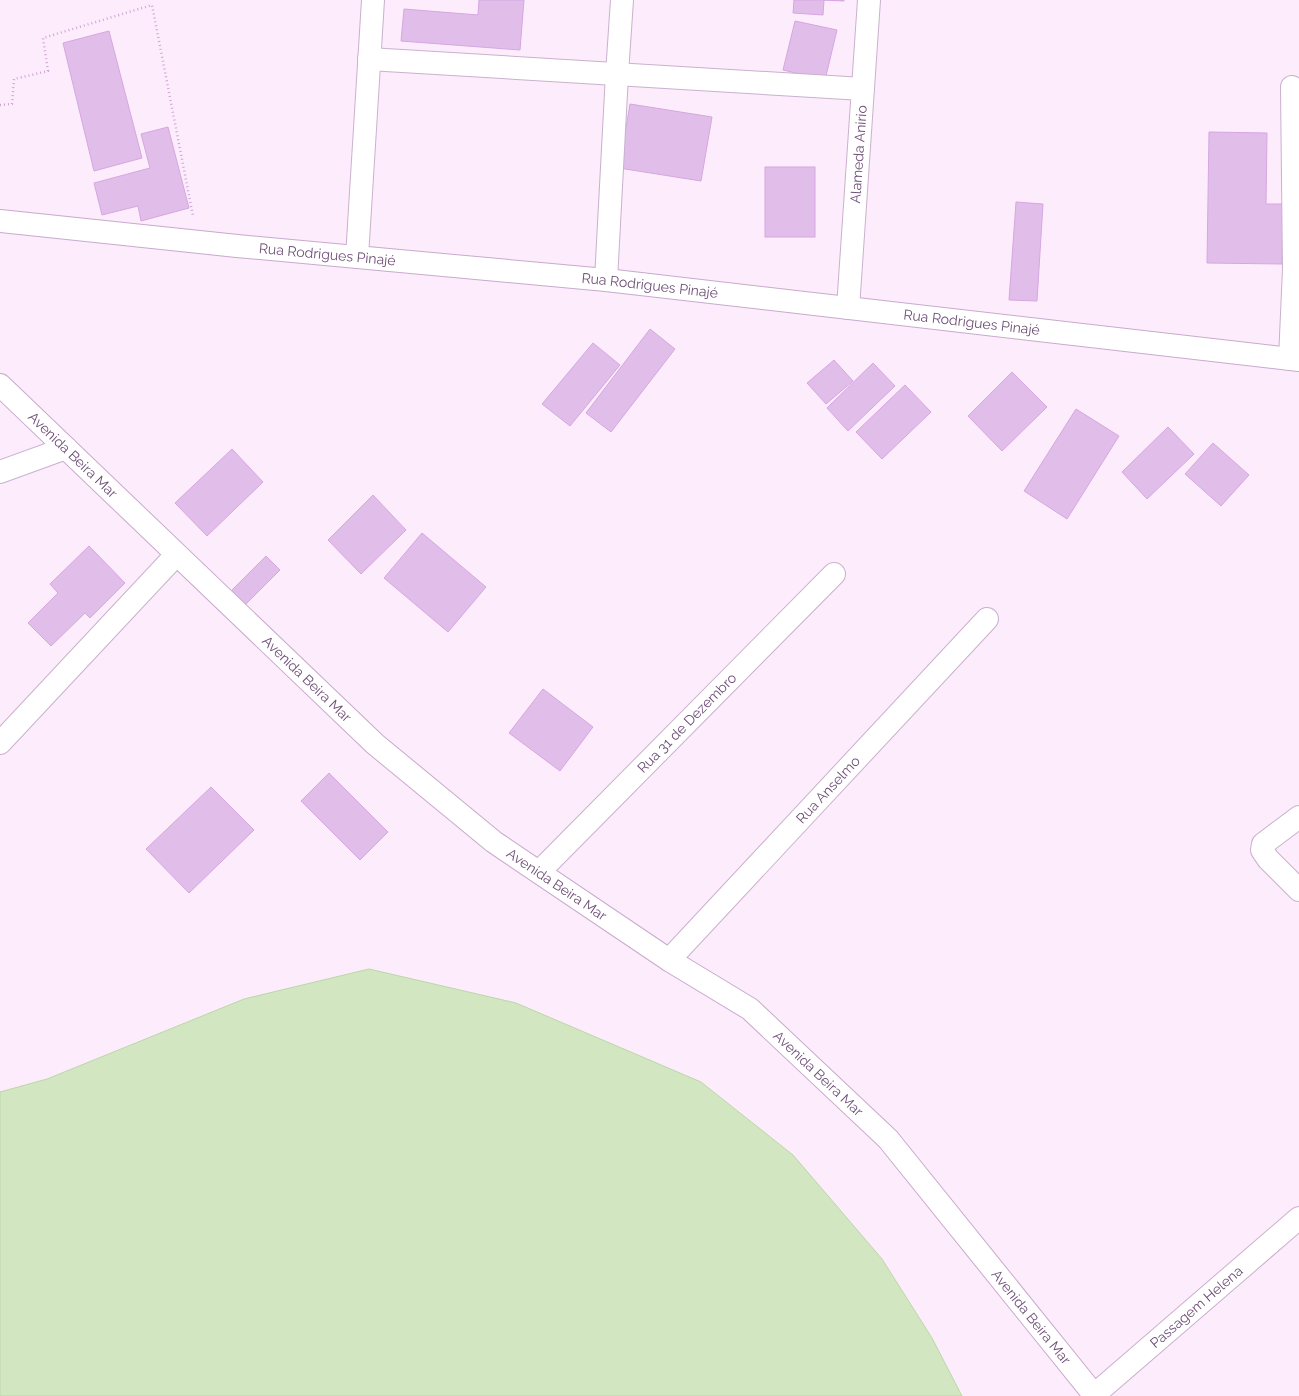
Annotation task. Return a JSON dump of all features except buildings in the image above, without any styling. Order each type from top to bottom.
[{"type":"street","points":[[357,257],[373,0]]},
{"type":"street","points":[[606,280],[622,0]]},
{"type":"street","name":"Alameda Anirio","points":[[848,308],[869,0]]},
{"type":"street","points":[[369,59],[863,89]]},
{"type":"street","points":[[1292,87],[1295,359]]},
{"type":"street","name":"Rua Rodrigues Pinajé","points":[[0,221],[198,242],[606,280],[1295,359]]},
{"type":"street","name":"Avenida Beira Mar","points":[[0,386],[375,744],[494,842],[670,960],[750,1009],[888,1139],[1094,1396]]},
{"type":"street","points":[[0,472],[66,448]]},
{"type":"street","points":[[0,743],[176,555]]},
{"type":"street","name":"Rua 31 de Dezembro","points":[[539,872],[834,574]]},
{"type":"street","name":"Rua Anselmo","points":[[670,960],[987,619]]},
{"type":"street","points":[[1299,817],[1263,844],[1262,850],[1268,859],[1299,890]]},
{"type":"street","name":"Passagem Helena","points":[[1094,1396],[1299,1218]]},
{"type":"path","points":[[0,105],[12,104],[14,79],[48,71],[43,38],[152,5],[198,242]]},
{"type":"shaded area","points":[[369,969],[516,1003],[701,1082],[793,1155],[882,1259],[932,1338],[962,1396],[0,1396],[0,1092],[47,1079],[244,999]]}]
